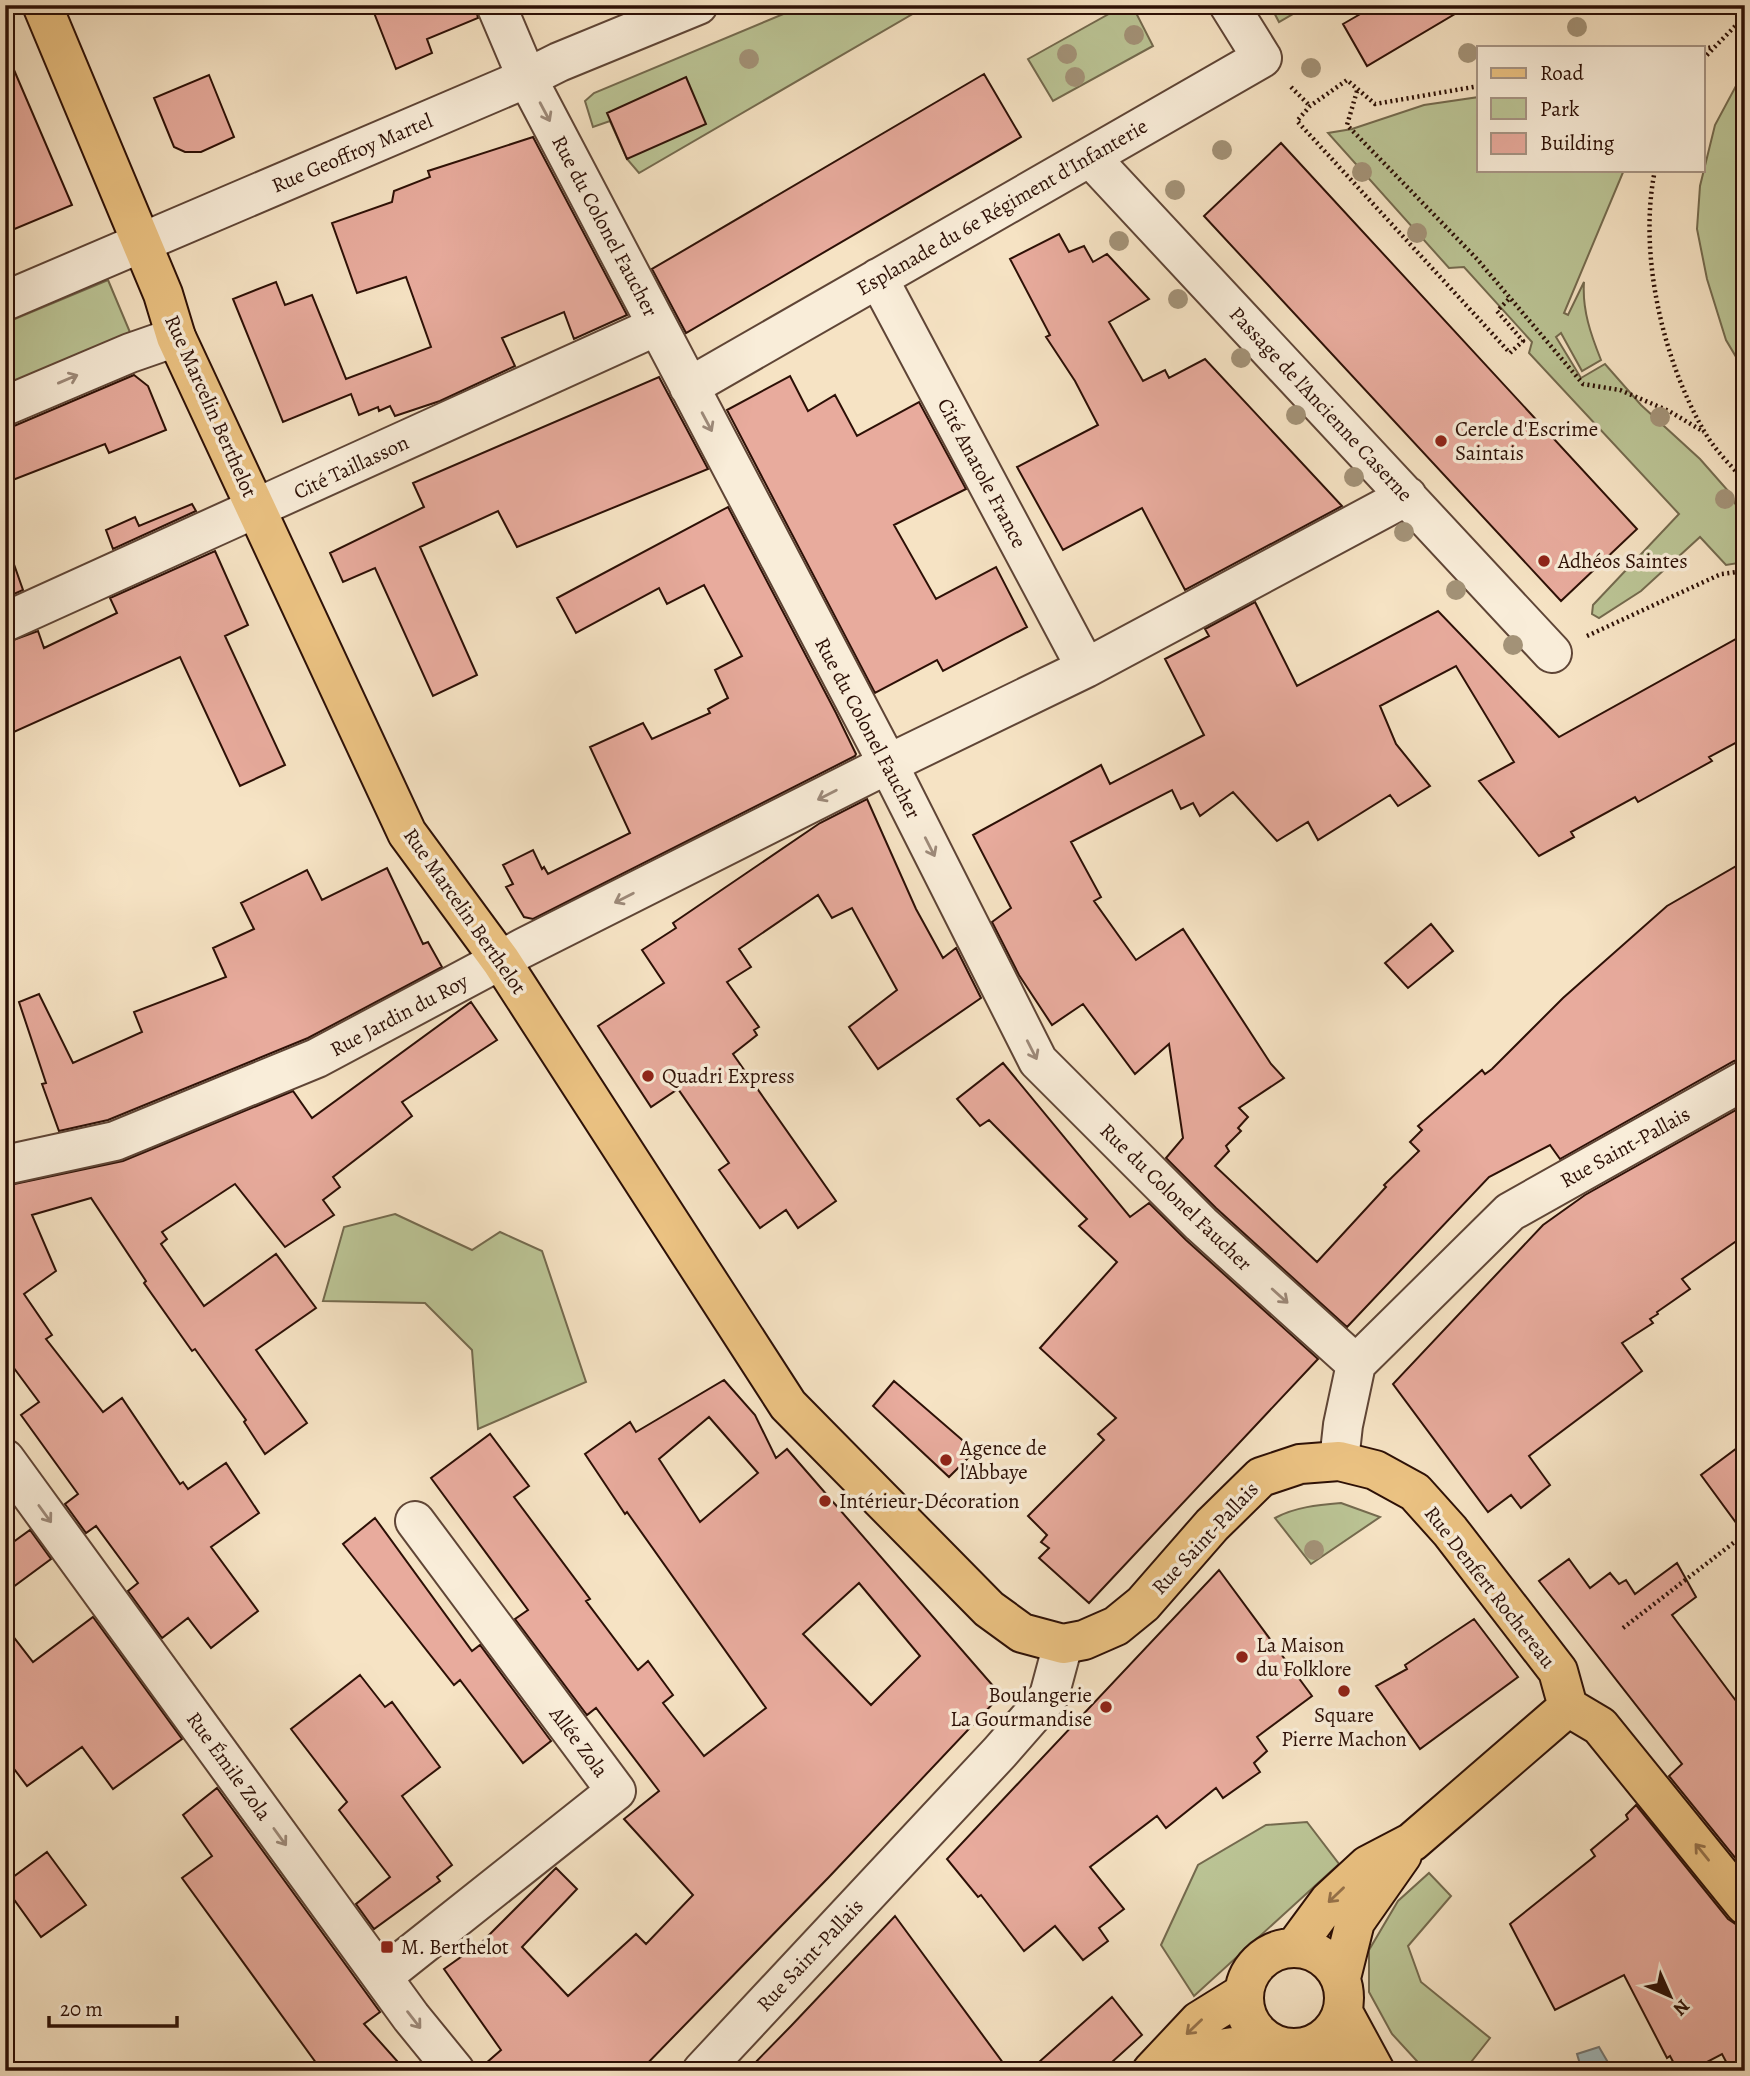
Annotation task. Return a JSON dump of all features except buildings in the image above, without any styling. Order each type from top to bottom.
[{"type":"main road","name":"Rue Marcelin Berthelot","points":[[43,5],[163,294],[176,337],[407,833],[501,961],[788,1405],[989,1609],[1022,1633],[1063,1644]]},
{"type":"main road","name":"Rue Saint-Pallais","points":[[1063,1644],[1084,1640],[1116,1626],[1154,1592],[1212,1525],[1261,1477],[1300,1464],[1339,1461]]},
{"type":"main road","name":"Rue Denfert Rochereau","points":[[1339,1461],[1375,1470],[1415,1492],[1433,1511],[1558,1671],[1568,1707]]},
{"type":"main road","points":[[1295,1947],[1329,1901],[1368,1866],[1412,1842],[1568,1707],[1600,1726],[1745,1905]]},
{"type":"main road","points":[[1375,2071],[1342,1995],[1333,1966],[1323,1956],[1295,1947],[1266,1956],[1255,1966],[1244,1993],[1244,2008],[1249,2021],[1257,2033],[1268,2042],[1296,2049],[1310,2046],[1324,2038],[1336,2027],[1342,1995],[1355,1922],[1412,1842]]},
{"type":"main road","points":[[1152,2071],[1199,2021],[1244,1993]]},
{"type":"main road","points":[[1175,2071],[1226,2048],[1268,2042]]},
{"type":"main road","points":[[1310,2046],[1341,2071]]},
{"type":"street","name":"Rue du Colonel Faucher","points":[[496,5],[527,78],[888,764],[1038,1061],[1201,1224],[1356,1364]]},
{"type":"street","name":"Rue Geoffroy Martel","points":[[5,301],[559,62],[698,5]]},
{"type":"street","name":"Esplanade du 6e Régiment d'Infanterie","points":[[689,387],[1262,58],[1229,5]]},
{"type":"street","name":"Passage de l'Ancienne Caserne","points":[[1090,157],[1552,653]]},
{"type":"street","name":"Cité Anatole France","points":[[878,278],[1086,668]]},
{"type":"street","name":"Cité Taillasson","points":[[5,622],[657,326]]},
{"type":"street","points":[[5,406],[130,353],[176,337]]},
{"type":"street","points":[[888,764],[1086,668],[1407,496]]},
{"type":"street","name":"Rue Jardin du Roy","points":[[5,1165],[115,1141],[317,1058],[888,764]]},
{"type":"street","name":"Rue Saint-Pallais","points":[[1356,1364],[1510,1212],[1745,1080]]},
{"type":"street","points":[[1339,1461],[1343,1425],[1356,1364]]},
{"type":"street","name":"Rue Émile Zola","points":[[5,1459],[382,1977],[455,2071]]},
{"type":"street","name":"Allée Zola","points":[[382,1977],[616,1791],[415,1521]]},
{"type":"street","name":"Rue Saint-Pallais","points":[[702,2071],[1049,1696],[1063,1644]]},
{"type":"path","points":[[1704,58],[1745,16]]},
{"type":"path","points":[[1704,49],[1714,47]]},
{"type":"path","points":[[1477,86],[1375,104],[1357,91],[1348,80],[1310,106],[1297,121],[1510,353],[1523,341],[1497,311],[1510,298]]},
{"type":"path","points":[[1357,91],[1347,125],[1477,259],[1583,384],[1620,390],[1669,411],[1704,432]]},
{"type":"path","points":[[1655,172],[1650,194],[1651,251],[1662,329],[1682,386],[1704,432],[1745,481]]},
{"type":"path","points":[[1552,653],[1721,575],[1745,571]]},
{"type":"path","points":[[1623,1628],[1745,1534]]},
{"type":"green space","points":[[805,5],[928,5],[639,173],[627,159],[610,121],[593,127],[585,101],[594,93]]},
{"type":"green space","points":[[1125,5],[1132,5],[1153,46],[1053,101],[1028,59]]},
{"type":"green space","points":[[1270,5],[1295,5],[1298,11],[1279,22]]},
{"type":"green space","points":[[1737,84],[1745,88],[1745,372],[1726,340],[1707,279],[1697,229],[1700,186],[1715,125]]},
{"type":"green space","points":[[1477,97],[1477,172],[1623,172],[1564,313],[1568,315],[1584,282],[1586,312],[1601,360],[1582,371],[1561,333],[1556,337],[1581,378],[1605,364],[1641,405],[1700,459],[1730,493],[1745,523],[1745,562],[1726,565],[1700,537],[1641,591],[1599,618],[1592,614],[1593,605],[1679,514],[1529,353],[1532,342],[1464,267],[1449,268],[1328,133],[1352,129],[1424,105]]},
{"type":"green space","points":[[108,280],[132,337],[5,391],[5,323]]},
{"type":"green space","points":[[395,1214],[472,1250],[500,1232],[542,1251],[586,1382],[478,1429],[472,1350],[425,1303],[323,1301],[344,1227]]},
{"type":"green space","points":[[1341,1503],[1380,1517],[1311,1564],[1275,1518],[1299,1509]]},
{"type":"green space","points":[[1307,1822],[1339,1864],[1194,1996],[1161,1945],[1198,1865],[1266,1825]]},
{"type":"green space","points":[[1429,1873],[1451,1896],[1408,1946],[1421,1982],[1490,2038],[1464,2071],[1426,2071],[1392,2034],[1369,1992],[1369,1950],[1398,1901]]},
{"type":"water","points":[[1599,2047],[1613,2071],[1582,2071],[1577,2054]]},
{"type":"place","name":"Cercle d'Escrime Saintais","points":[[1441,441]]},
{"type":"place","name":"Adhéos Saintes","points":[[1544,561]]},
{"type":"place","name":"Quadri Express","points":[[648,1076]]},
{"type":"place","name":"Agence de l'Abbaye","points":[[946,1460]]},
{"type":"place","name":"Intérieur-Décoration","points":[[825,1501]]},
{"type":"place","name":"La Maison du Folklore","points":[[1242,1657]]},
{"type":"place","name":"Square Pierre Machon","points":[[1344,1691]]},
{"type":"place","name":"Boulangerie La Gourmandise","points":[[1106,1707]]},
{"type":"place","name":"M. Berthelot","points":[[387,1947]]}]
